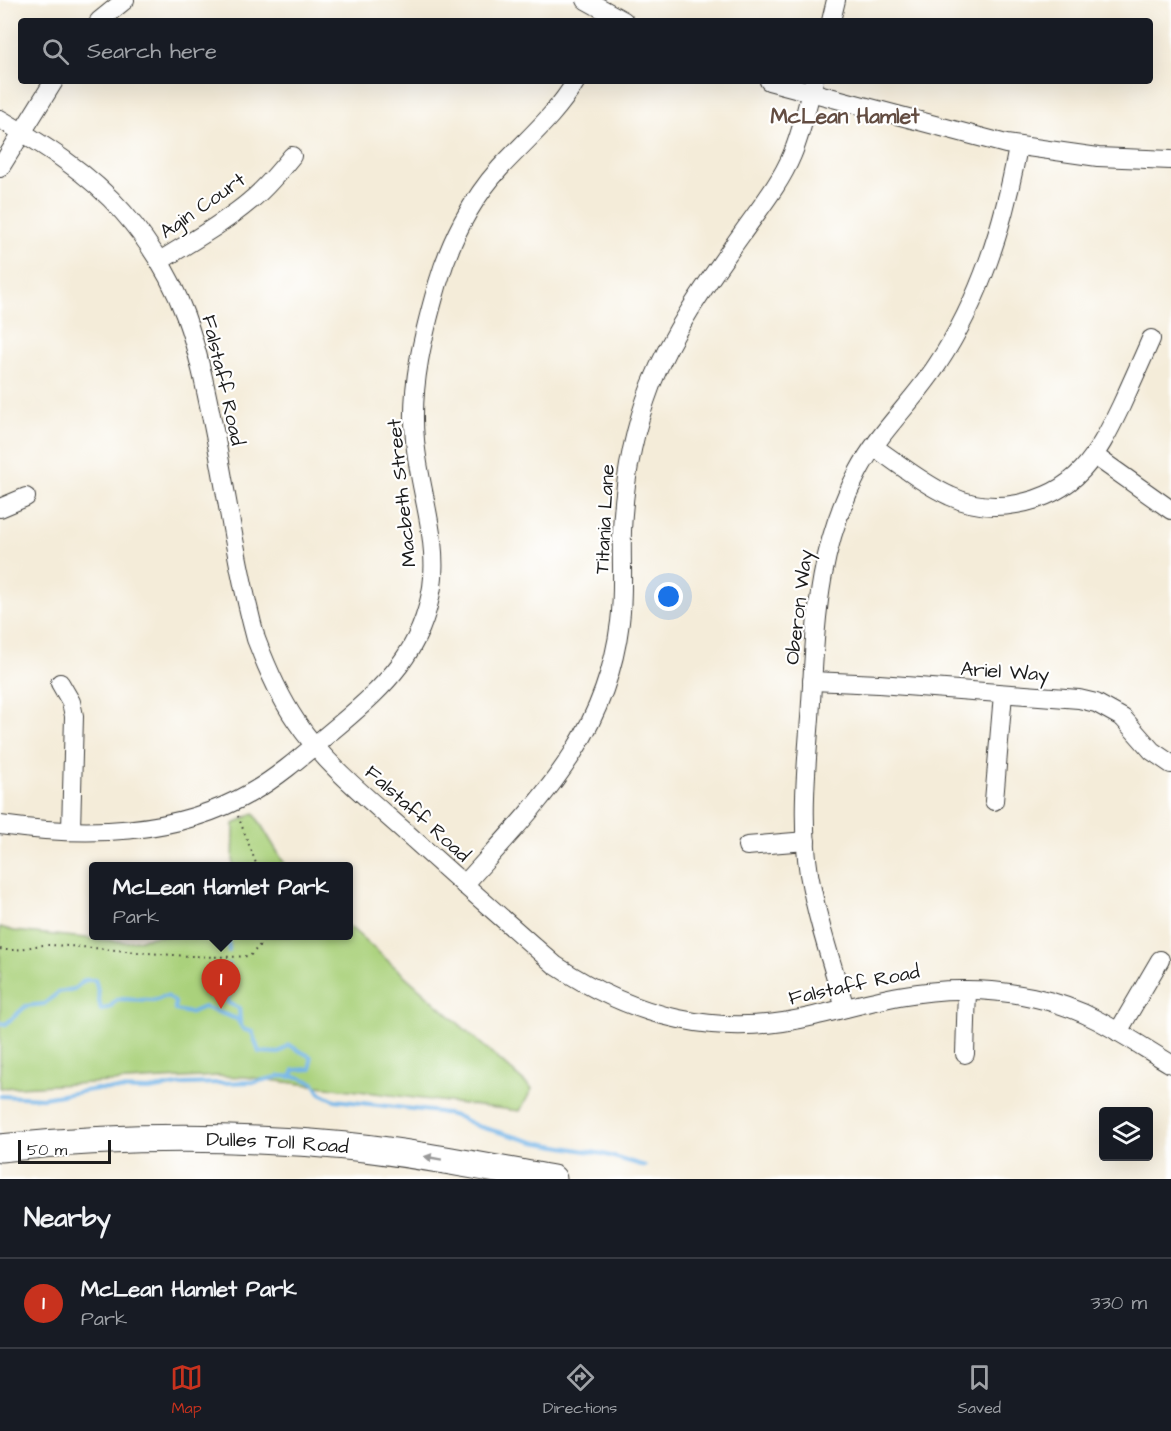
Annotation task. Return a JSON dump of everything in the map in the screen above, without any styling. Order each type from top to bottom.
[{"type":"highway","name":"Dulles Toll Road","points":[[0,1148],[108,1139],[173,1137],[256,1140],[347,1146],[415,1155],[553,1179]]},
{"type":"highway","points":[[0,1165],[60,1158],[173,1137]]},
{"type":"street","points":[[103,18],[124,0]]},
{"type":"street","points":[[586,0],[614,18]]},
{"type":"street","points":[[832,18],[836,0]]},
{"type":"street","points":[[0,168],[52,84]]},
{"type":"street","name":"Macbeth Street","points":[[0,825],[110,831],[168,825],[195,817],[231,803],[263,785],[315,746],[378,693],[393,675],[407,656],[418,635],[432,588],[434,563],[432,538],[415,440],[415,392],[421,346],[448,253],[458,231],[483,190],[498,170],[549,118],[574,84]]},
{"type":"street","points":[[790,84],[812,87],[922,123],[1018,147],[1098,157],[1171,160]]},
{"type":"street","name":"Titania Lane","points":[[464,885],[548,791],[566,766],[595,713],[615,654],[623,589],[622,532],[625,494],[631,456],[650,387],[675,334],[698,294],[776,187],[793,154],[812,87]]},
{"type":"street","name":"Falstaff Road","points":[[0,119],[76,169],[122,210],[160,261],[178,296],[200,357],[256,639],[267,668],[297,722],[315,746],[359,791],[555,965],[581,983],[609,998],[641,1010],[688,1021],[748,1025],[791,1021],[905,993],[967,990],[1006,993],[1068,1008],[1096,1019],[1171,1064]]},
{"type":"street","name":"Oberon Way","points":[[845,1008],[816,905],[809,874],[806,841],[805,790],[812,681],[820,586],[825,556],[845,498],[859,469],[938,364],[976,294],[1000,228],[1018,147]]},
{"type":"street","name":"Agin Court","points":[[160,261],[252,200],[292,156]]},
{"type":"street","points":[[874,447],[936,490],[968,503],[1008,506],[1044,496],[1076,476],[1095,456],[1151,339]]},
{"type":"street","points":[[1095,456],[1171,510]]},
{"type":"street","points":[[0,508],[26,497]]},
{"type":"street","name":"Ariel Way","points":[[812,681],[1079,699],[1096,703],[1124,718],[1152,751],[1171,764]]},
{"type":"street","points":[[60,683],[71,702],[75,716],[71,830]]},
{"type":"street","points":[[994,801],[1003,694]]},
{"type":"street","points":[[747,846],[806,841]]},
{"type":"street","points":[[1118,1032],[1160,960]]},
{"type":"street","points":[[965,1054],[967,990]]},
{"type":"path","points":[[231,803],[255,862]]},
{"type":"path","points":[[0,949],[11,952],[46,945],[220,958],[250,956],[264,940]]},
{"type":"green space","points":[[254,813],[284,862],[233,862],[234,824]]},
{"type":"green space","points":[[0,927],[14,931],[89,940],[126,942],[136,940],[353,940],[353,930],[532,1089],[520,1111],[245,1077],[218,1076],[0,1088]]},
{"type":"waterway","points":[[228,940],[229,951]]},
{"type":"waterway","points":[[229,964],[228,1003],[239,1008],[240,1022]]},
{"type":"waterway","points":[[0,1023],[6,1024],[26,1006],[44,1004],[59,992],[74,989],[85,980],[95,980],[101,1010],[110,1007],[117,999],[153,1000],[167,996],[175,1002],[175,1010],[190,1013],[204,1007],[237,1019],[243,1029],[252,1032],[259,1052],[279,1053],[289,1045],[311,1057],[311,1069],[294,1070],[291,1077]]},
{"type":"waterway","points":[[0,1096],[43,1098],[97,1089],[149,1090],[184,1084],[255,1082],[281,1076],[299,1077],[314,1083],[320,1093],[335,1100],[439,1112],[459,1117],[477,1126],[534,1142],[603,1154],[645,1166]]},
{"type":"place","name":"McLean Hamlet Park","points":[[221,1009]]},
{"type":"district","name":"McLean Hamlet","points":[[845,116]]}]
